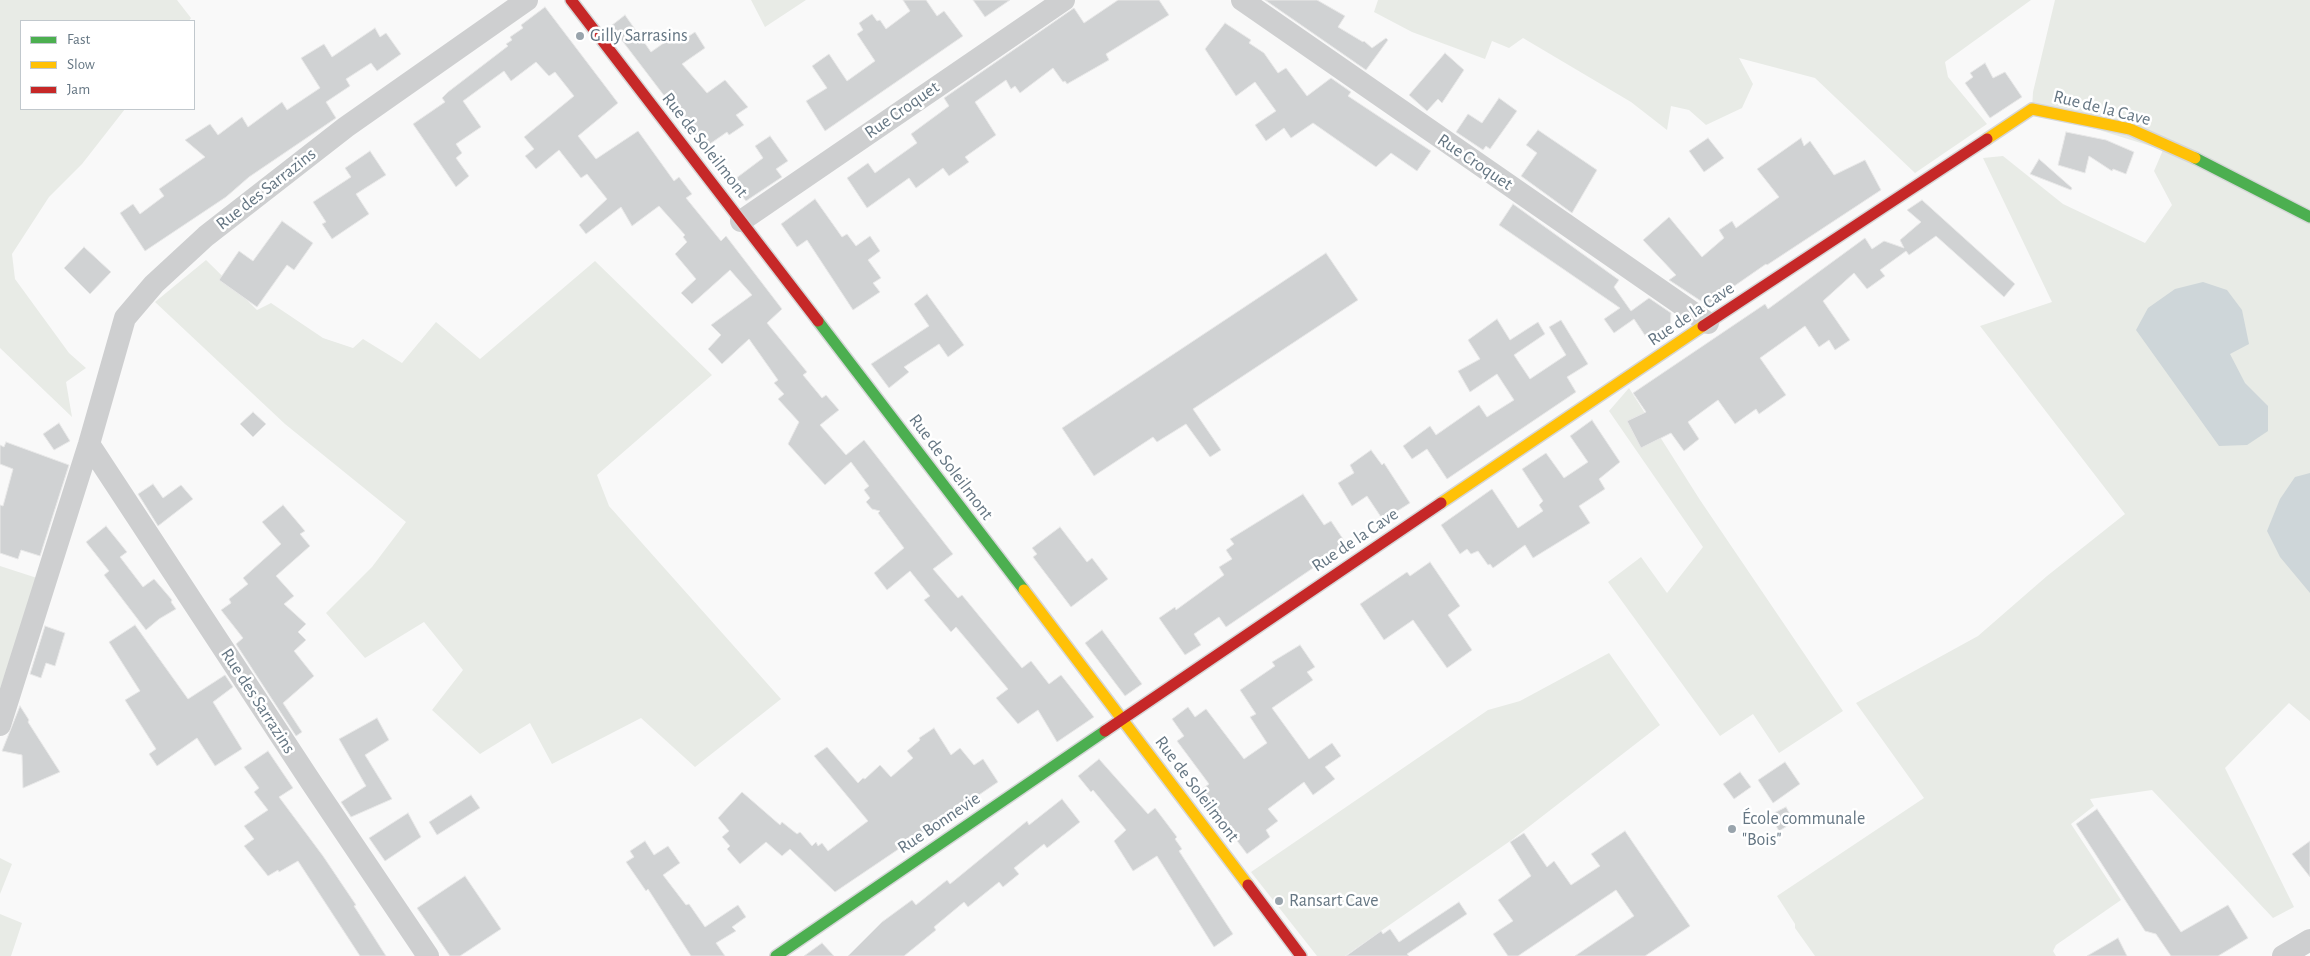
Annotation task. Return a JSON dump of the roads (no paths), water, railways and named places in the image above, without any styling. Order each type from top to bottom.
[{"type":"street","name":"Rue des Sarrazins","points":[[0,725],[89,444],[125,318],[154,284],[206,236],[346,127],[527,0]]},
{"type":"street","name":"Rue de Soleilmont","points":[[571,0],[1122,718],[1301,956]]},
{"type":"street","name":"Rue Croquet","points":[[741,221],[1064,0]]},
{"type":"street","name":"Rue Croquet","points":[[1242,0],[1708,323]]},
{"type":"street","name":"Rue de la Cave","points":[[1122,718],[1708,323],[2032,109],[2130,130],[2188,154],[2310,217]]},
{"type":"street","name":"Rue des Sarrazins","points":[[89,444],[428,956]]},
{"type":"street","name":"Rue Bonnevie","points":[[776,956],[1122,718]]},
{"type":"street","points":[[2283,956],[2310,940]]},
{"type":"place","name":"Gilly Sarrasins","points":[[580,36]]},
{"type":"place","name":"École communale \"Bois\"","points":[[1732,829]]},
{"type":"place","name":"Ransart Cave","points":[[1279,901]]}]
